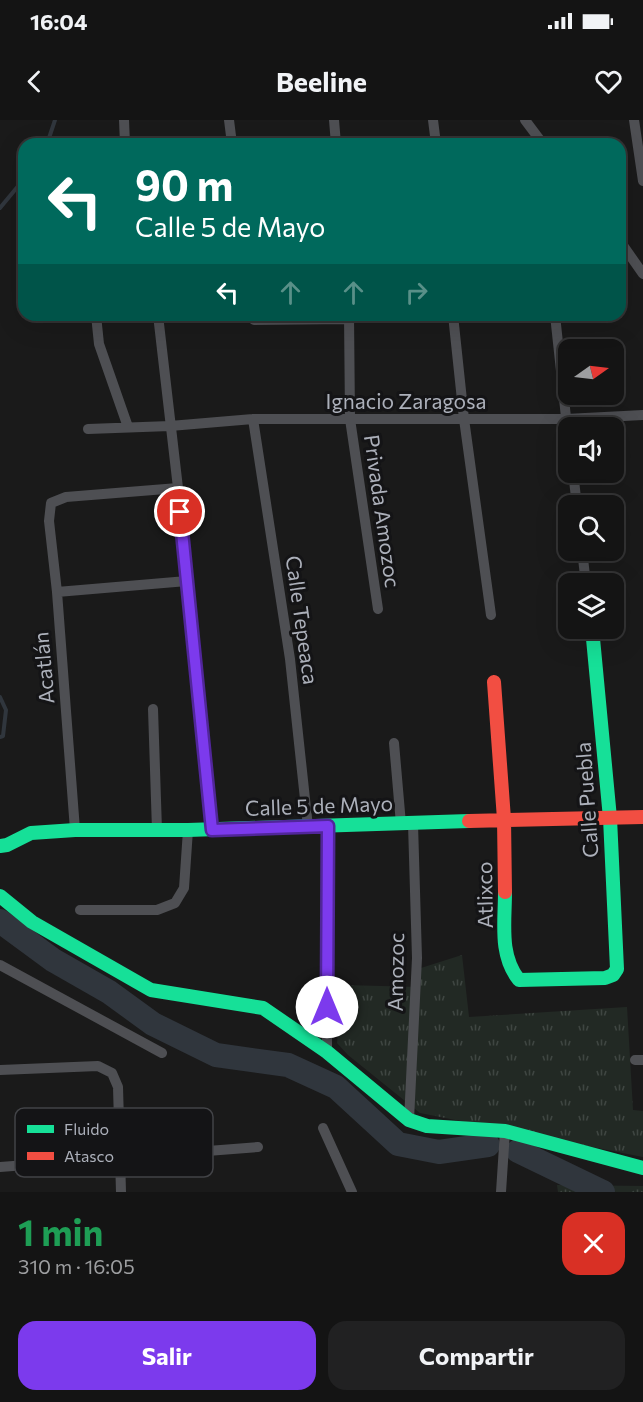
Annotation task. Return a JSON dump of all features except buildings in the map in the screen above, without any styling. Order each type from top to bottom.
[{"type":"street","points":[[124,120],[125,138]]},
{"type":"street","points":[[229,120],[231,138]]},
{"type":"street","points":[[334,120],[336,138]]},
{"type":"street","points":[[433,120],[435,138]]},
{"type":"street","points":[[525,120],[535,138]]},
{"type":"street","points":[[634,120],[643,181]]},
{"type":"street","points":[[626,250],[643,274]]},
{"type":"street","points":[[97,321],[99,344],[128,427]]},
{"type":"street","points":[[159,321],[178,488],[212,830]]},
{"type":"street","name":"Privada Amozoc","points":[[349,321],[350,419],[378,609]]},
{"type":"street","points":[[454,321],[490,615]]},
{"type":"street","points":[[556,321],[566,417]]},
{"type":"street","name":"Ignacio Zaragosa","points":[[604,417],[643,415]]},
{"type":"street","name":"Ignacio Zaragosa","points":[[88,429],[170,426],[253,419],[558,419]]},
{"type":"street","name":"Calle Tepeaca","points":[[253,419],[290,659],[308,827]]},
{"type":"street","name":"Acatlán","points":[[75,830],[57,592],[49,521],[51,503],[66,497],[178,488]]},
{"type":"street","points":[[57,592],[187,581]]},
{"type":"street","name":"Calle Puebla","points":[[511,970],[519,980],[605,978],[613,975],[617,969],[610,818],[593,639]]},
{"type":"street","name":"Atlixco","points":[[494,682],[504,819],[505,954],[511,970]]},
{"type":"street","points":[[153,709],[157,830]]},
{"type":"street","name":"Amozoc","points":[[394,743],[407,824],[417,958],[409,1120]]},
{"type":"street","name":"Calle 5 de Mayo","points":[[0,846],[31,833],[75,830],[212,830],[504,819],[643,817]]},
{"type":"street","points":[[327,1052],[328,826]]},
{"type":"street","points":[[80,910],[157,910],[175,903],[184,888],[188,830]]},
{"type":"street","points":[[0,896],[32,922],[151,990],[263,1008],[327,1052],[409,1120],[428,1126],[505,1131],[643,1168]]},
{"type":"street","points":[[0,965],[162,1053]]},
{"type":"street","points":[[0,1070],[98,1066],[112,1073],[118,1087],[118,1108]]},
{"type":"street","points":[[323,1128],[352,1192]]},
{"type":"street","points":[[501,1192],[505,1131]]},
{"type":"street","points":[[213,1151],[258,1147]]},
{"type":"street","points":[[0,1167],[15,1166]]},
{"type":"street","points":[[120,1177],[121,1192]]},
{"type":"green space","points":[[462,955],[469,1017],[627,1007],[633,1110],[643,1111],[643,1157],[420,1113],[348,1055],[337,1043],[343,985],[418,987],[421,968]]},
{"type":"green space","points":[[557,1185],[643,1186],[643,1192],[558,1192]]},
{"type":"waterway","points":[[49,138],[55,120]]},
{"type":"waterway","points":[[0,208],[18,186]]},
{"type":"waterway","points":[[0,697],[6,710],[3,736],[0,737]]},
{"type":"waterway","points":[[0,921],[53,960],[109,992],[153,1024],[216,1055],[288,1065],[336,1087],[398,1144],[439,1152],[488,1145]]},
{"type":"waterway","points":[[518,1151],[603,1192]]},
{"type":"traffic: fast","points":[[505,892],[506,949],[508,960],[519,980],[605,978],[613,975],[617,969],[610,818],[593,639]]},
{"type":"traffic: fast","points":[[0,846],[31,833],[75,830],[188,830],[469,821]]},
{"type":"traffic: fast","points":[[0,896],[32,922],[151,990],[263,1008],[327,1052],[409,1120],[427,1126],[505,1131],[643,1168]]},
{"type":"traffic: jam","points":[[494,682],[504,819],[505,892]]},
{"type":"traffic: jam","points":[[469,821],[643,817]]},
{"type":"route","points":[[180,512],[212,830],[328,826],[327,1007]]}]
